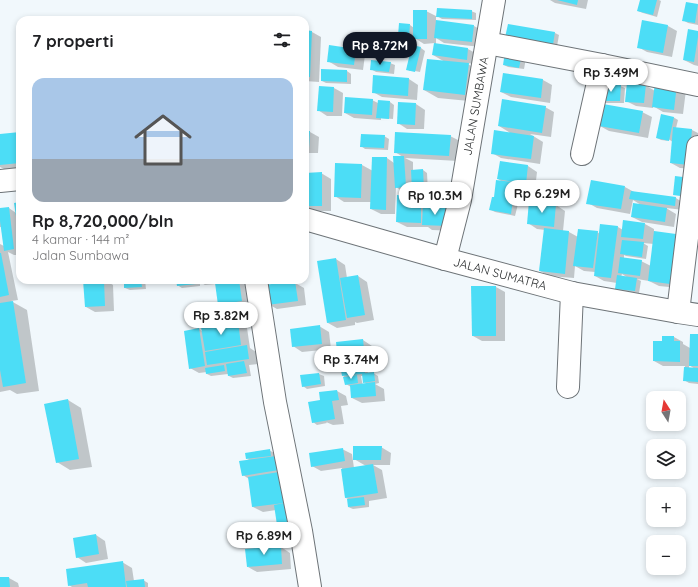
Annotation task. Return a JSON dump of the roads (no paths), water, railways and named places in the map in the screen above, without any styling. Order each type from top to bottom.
[{"type":"street","name":"JALAN SUMBAWA","points":[[445,259],[460,200],[494,0]]},
{"type":"street","points":[[487,43],[698,84]]},
{"type":"street","points":[[582,154],[602,65]]},
{"type":"street","points":[[688,314],[698,147]]},
{"type":"street","points":[[0,181],[16,179]]},
{"type":"street","name":"JALAN SUMATRA","points":[[309,219],[445,259],[572,293],[688,314]]},
{"type":"street","points":[[257,284],[275,402],[302,531],[310,587]]},
{"type":"street","points":[[568,387],[572,293]]}]
